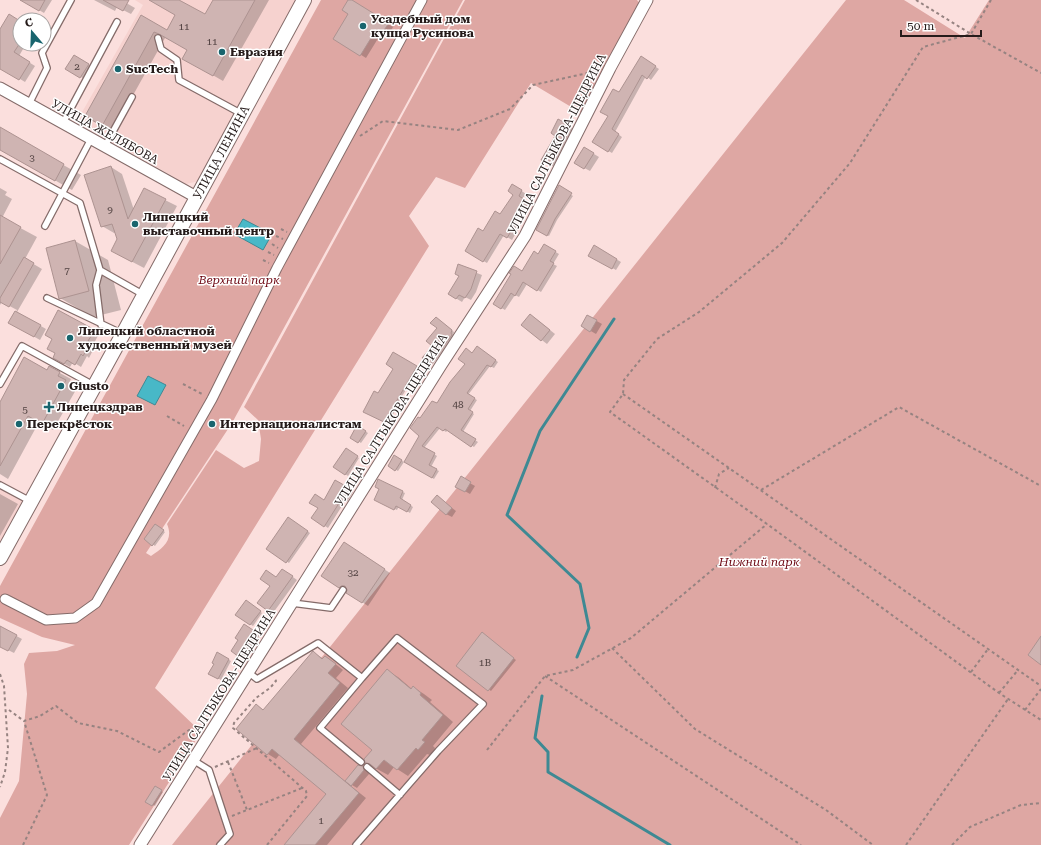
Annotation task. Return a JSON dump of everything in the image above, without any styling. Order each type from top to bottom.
[{"type":"street","name":"УЛИЦА ЛЕНИНА","points":[[0,558],[198,198],[304,0]]},
{"type":"street","points":[[4,599],[46,620],[75,618],[96,603],[202,418],[277,268],[422,0]]},
{"type":"street","name":"УЛИЦА САЛТЫКОВА-ЩЕДРИНА","points":[[140,845],[440,365],[525,236],[610,68],[647,0]]},
{"type":"street","name":"УЛИЦА ЖЕЛЯБОВА","points":[[0,88],[198,198]]},
{"type":"lane","points":[[29,104],[47,68],[42,53],[71,0]]},
{"type":"lane","points":[[63,123],[117,22]]},
{"type":"lane","points":[[158,38],[161,49],[177,60],[179,80],[242,114]]},
{"type":"lane","points":[[105,146],[132,97]]},
{"type":"lane","points":[[45,226],[91,138]]},
{"type":"lane","points":[[0,158],[80,203],[100,270],[96,285],[102,325]]},
{"type":"lane","points":[[100,270],[144,295]]},
{"type":"lane","points":[[46,298],[123,334]]},
{"type":"lane","points":[[0,384],[22,346],[95,386]]},
{"type":"lane","points":[[0,485],[32,502]]},
{"type":"lane","points":[[292,603],[331,608],[343,590]]},
{"type":"lane","points":[[356,845],[438,751],[483,704],[397,638],[320,728],[361,762]]},
{"type":"lane","points":[[248,672],[257,679],[318,643],[362,678]]},
{"type":"lane","points":[[193,760],[209,770],[230,834],[220,845]]},
{"type":"lane","points":[[367,767],[400,795]]},
{"type":"path","points":[[916,0],[971,34],[1041,73]]},
{"type":"path","points":[[991,0],[971,34],[923,47],[850,163],[782,243],[699,312],[657,340],[624,380],[623,394],[610,412],[1008,699],[1041,720]]},
{"type":"path","points":[[343,146],[383,121],[458,130],[510,109],[533,85],[610,68]]},
{"type":"path","points":[[183,384],[204,395]]},
{"type":"path","points":[[623,394],[1041,687],[1025,710]]},
{"type":"path","points":[[761,490],[899,407],[1041,486]]},
{"type":"path","points":[[166,416],[184,426]]},
{"type":"path","points":[[715,488],[719,474],[728,468]]},
{"type":"path","points":[[487,750],[545,676],[572,670],[631,638],[767,524]]},
{"type":"path","points":[[612,648],[695,729],[826,810],[873,845]]},
{"type":"path","points":[[971,672],[988,649]]},
{"type":"path","points":[[1000,693],[1018,670]]},
{"type":"path","points":[[267,845],[307,796],[306,791],[233,728],[234,723],[256,698],[270,688],[276,680],[269,672]]},
{"type":"path","points":[[0,674],[4,686],[8,748],[5,772],[0,787]]},
{"type":"path","points":[[545,676],[801,845]]},
{"type":"path","points":[[906,845],[1008,699]]},
{"type":"path","points":[[24,721],[40,716],[56,706],[78,723],[117,730],[159,752],[188,730],[208,736]]},
{"type":"path","points":[[9,710],[24,721],[47,795],[23,845]]},
{"type":"path","points":[[209,770],[256,748]]},
{"type":"path","points":[[228,762],[247,810]]},
{"type":"path","points":[[225,819],[302,788]]},
{"type":"path","points":[[952,845],[970,827],[1021,805],[1041,802]]},
{"type":"shaded area","points":[[135,0],[298,0],[199,181],[186,184],[77,121],[143,5]]},
{"type":"shaded area","points":[[0,481],[26,496],[0,543]]},
{"type":"green space","name":"Верхний парк","points":[[321,0],[463,0],[232,423],[146,553],[151,556],[160,550],[166,543],[169,535],[167,524],[216,450],[244,468],[259,461],[261,439],[258,420],[244,407],[465,0],[637,0],[640,4],[583,114],[531,83],[465,188],[436,177],[409,216],[429,246],[155,688],[201,732],[129,845],[0,845],[0,818],[19,781],[27,694],[24,664],[29,653],[57,651],[75,645],[42,637],[0,618],[0,586]]},
{"type":"green space","name":"Нижний парк","points":[[846,0],[904,0],[965,38],[989,0],[1041,0],[1041,845],[172,845]]},
{"type":"water","points":[[243,219],[272,234],[263,250],[234,234]]},
{"type":"water","points":[[148,376],[166,385],[155,405],[137,396]]},
{"type":"building","points":[[20,0],[45,0],[39,11]]},
{"type":"building","points":[[103,0],[129,0],[123,11]]},
{"type":"building","points":[[149,0],[179,0],[205,14],[213,0],[255,0],[213,76],[182,59],[187,50],[154,32],[102,126],[85,116],[141,15],[167,30],[175,15]]},
{"type":"building","name":"Усадебный дом купца Русинова","points":[[348,0],[352,0],[389,23],[382,33],[376,30],[360,56],[333,39],[348,14],[342,10]]},
{"type":"building","points":[[9,14],[12,16],[12,52],[30,62],[19,80],[0,69],[0,29]]},
{"type":"building","points":[[74,55],[89,64],[80,78],[65,69]]},
{"type":"building","points":[[641,56],[656,66],[647,79],[642,75],[612,129],[619,134],[608,152],[592,142],[608,116],[600,112],[613,89],[619,92]]},
{"type":"building","points":[[558,119],[571,126],[550,165],[541,160],[555,136],[551,133]]},
{"type":"building","points":[[0,127],[64,164],[55,181],[0,150]]},
{"type":"building","points":[[584,147],[594,153],[584,169],[574,163]]},
{"type":"building","points":[[111,166],[128,219],[144,188],[166,199],[132,262],[111,251],[117,239],[112,224],[101,227],[84,175]]},
{"type":"building","points":[[512,184],[522,190],[519,196],[525,200],[512,220],[516,223],[507,238],[500,234],[483,262],[465,251],[478,228],[483,231],[495,211],[500,214],[513,195],[508,191]]},
{"type":"building","points":[[559,185],[572,193],[555,219],[547,236],[536,230]]},
{"type":"building","points":[[0,215],[21,227],[0,264]]},
{"type":"building","points":[[75,240],[89,291],[59,299],[46,248]]},
{"type":"building","points":[[544,244],[556,251],[550,261],[554,263],[537,291],[523,282],[515,296],[511,293],[501,309],[493,304],[511,274],[509,273],[514,266],[522,271],[534,251],[538,254]]},
{"type":"building","points":[[594,245],[617,259],[612,269],[588,256]]},
{"type":"building","points":[[24,257],[34,263],[9,307],[0,302],[0,298]]},
{"type":"building","points":[[458,264],[477,271],[471,289],[465,298],[459,295],[456,299],[448,294],[459,276],[455,274]]},
{"type":"building","name":"Липецкий областной художественный музей","points":[[58,310],[95,330],[88,341],[91,342],[83,356],[81,354],[75,365],[67,360],[64,364],[53,358],[55,353],[47,349],[52,339],[45,335]]},
{"type":"building","points":[[15,311],[41,325],[34,337],[8,323]]},
{"type":"building","points":[[530,314],[550,330],[541,341],[521,325]]},
{"type":"building","points":[[587,315],[597,320],[590,332],[581,326]]},
{"type":"building","points":[[436,317],[452,330],[452,335],[430,364],[422,358],[432,346],[426,341],[437,328],[430,323]]},
{"type":"building","points":[[477,346],[496,360],[491,367],[487,365],[467,393],[475,398],[468,409],[473,412],[461,430],[476,439],[471,447],[445,429],[443,431],[437,427],[422,446],[435,453],[429,465],[437,469],[432,478],[404,462],[419,436],[410,428],[418,417],[420,418],[432,401],[437,403],[450,382],[465,364],[458,359],[466,348],[472,353]]},
{"type":"building","points":[[393,352],[417,366],[396,402],[386,423],[363,412],[374,391],[378,393],[393,369],[386,364]]},
{"type":"building","points":[[24,357],[47,370],[49,366],[60,372],[58,376],[66,380],[42,424],[28,416],[0,466],[0,402]]},
{"type":"building","points":[[357,425],[366,431],[358,443],[350,438]]},
{"type":"building","points":[[346,448],[358,456],[345,475],[333,467]]},
{"type":"building","points":[[394,455],[402,460],[395,471],[388,466]]},
{"type":"building","points":[[461,476],[471,482],[465,492],[455,487]]},
{"type":"building","points":[[378,479],[403,491],[400,498],[411,505],[407,512],[396,506],[394,510],[374,500],[379,489],[375,487]]},
{"type":"building","points":[[335,480],[351,489],[344,501],[341,500],[324,527],[311,518],[318,508],[309,503],[315,494],[324,500]]},
{"type":"building","points":[[437,495],[452,508],[446,515],[431,502]]},
{"type":"building","points":[[288,517],[308,531],[286,563],[266,549]]},
{"type":"building","points":[[155,524],[164,530],[152,546],[144,539]]},
{"type":"building","points":[[344,542],[385,569],[362,603],[346,593],[347,590],[345,586],[341,586],[339,588],[321,576]]},
{"type":"building","points":[[282,569],[293,576],[268,611],[257,603],[270,586],[260,579],[266,570],[276,577]]},
{"type":"building","points":[[246,600],[261,611],[250,625],[235,615]]},
{"type":"building","points":[[244,624],[256,632],[239,657],[231,651],[238,640],[235,638]]},
{"type":"building","points":[[0,626],[17,635],[8,651],[0,647]]},
{"type":"building","points":[[482,632],[514,658],[488,691],[456,666]]},
{"type":"building","points":[[1041,636],[1041,665],[1028,655]]},
{"type":"building","points":[[313,651],[322,659],[325,656],[336,664],[328,673],[340,683],[294,739],[359,793],[315,845],[284,845],[326,794],[272,749],[267,755],[236,729],[256,704],[263,710]]},
{"type":"building","points":[[217,652],[229,659],[218,679],[208,674],[214,664],[212,663]]},
{"type":"building","points":[[387,669],[411,689],[413,686],[421,693],[420,695],[443,715],[422,740],[425,742],[418,750],[416,748],[397,770],[384,760],[376,769],[370,764],[365,763],[364,759],[372,750],[341,724]]},
{"type":"building","points":[[358,765],[363,766],[364,770],[351,786],[345,781]]},
{"type":"building","points":[[155,786],[162,790],[152,806],[145,802]]},
{"type":"waterway","points":[[577,657],[589,628],[580,584],[507,515],[540,431],[614,319]]},
{"type":"waterway","points":[[542,696],[535,738],[548,752],[548,772],[670,845]]},
{"type":"place","name":"Усадебный дом купца Русинова","points":[[363,26]]},
{"type":"place","name":"Евразия","points":[[222,52]]},
{"type":"place","name":"SucTech","points":[[118,69]]},
{"type":"place","name":"Липецкий выставочный центр","points":[[135,224]]},
{"type":"place","name":"Липецкий областной художественный музей","points":[[70,338]]},
{"type":"place","name":"Giusto","points":[[61,386]]},
{"type":"place","name":"Липецкздрав","points":[[49,407]]},
{"type":"place","name":"Перекрёсток","points":[[19,424]]},
{"type":"place","name":"Интернационалистам","points":[[212,424]]}]
